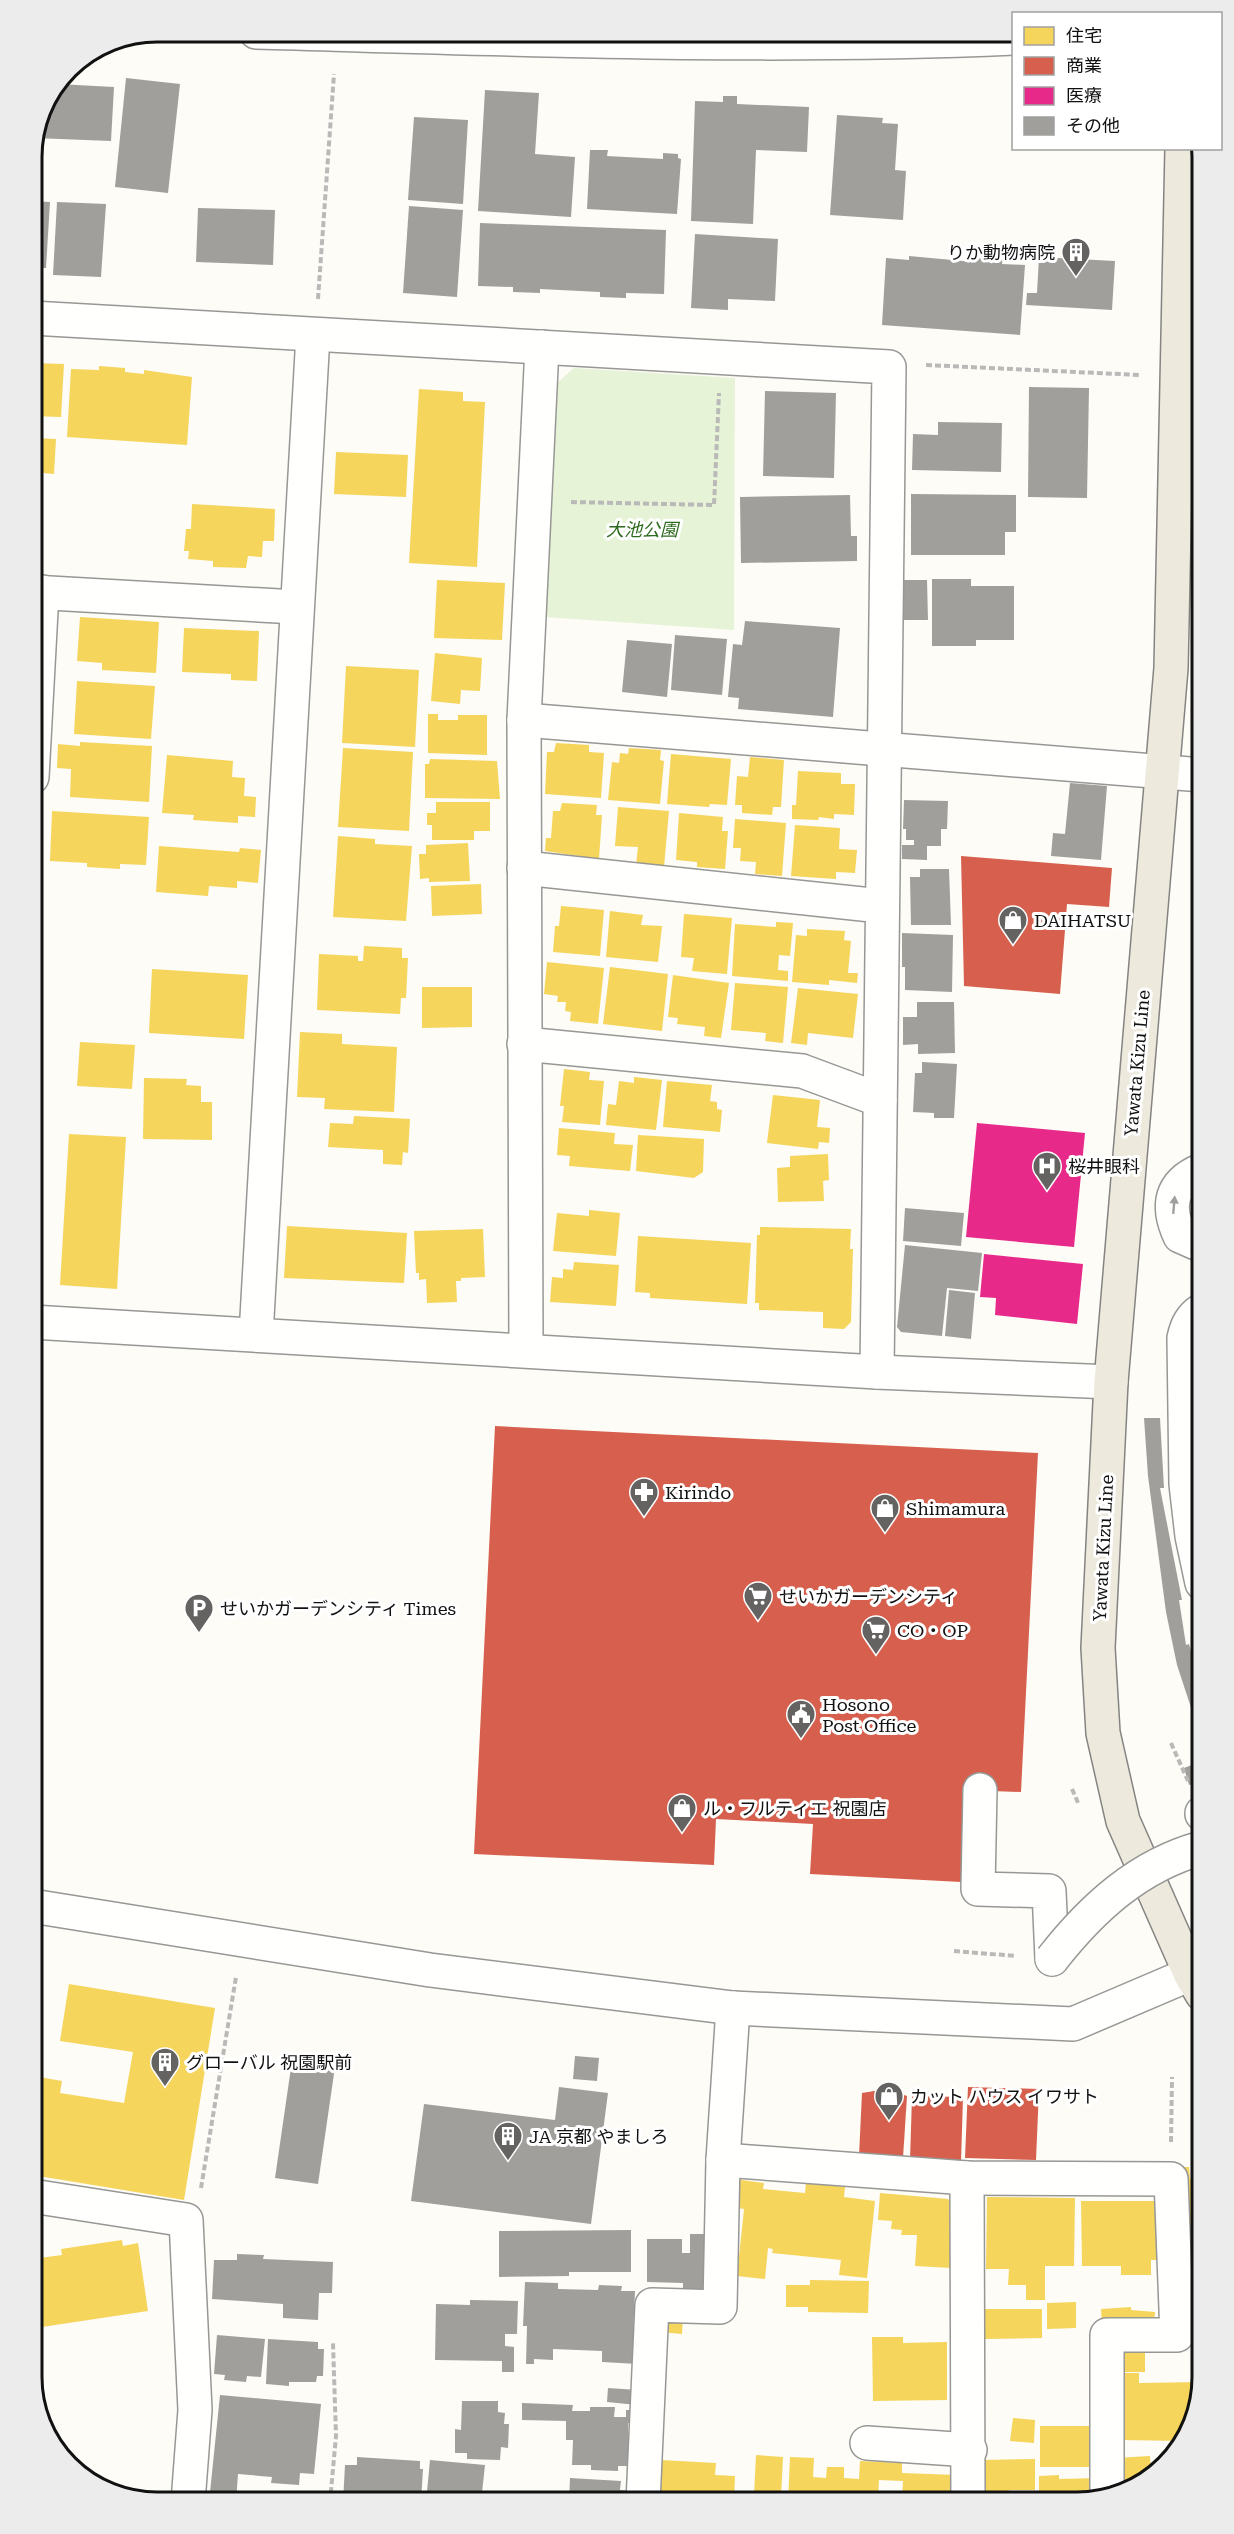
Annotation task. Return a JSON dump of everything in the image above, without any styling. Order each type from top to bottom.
[{"type":"main road","name":"Yawata Kizu Line","points":[[1182,150],[1171,668],[1111,1382],[1098,1648],[1103,1733],[1123,1821],[1192,1965]]},
{"type":"street","points":[[625,42],[699,44],[927,42]]},
{"type":"street","points":[[42,319],[889,367],[877,1372]]},
{"type":"street","points":[[256,1335],[313,335]]},
{"type":"street","points":[[526,1349],[524,720],[542,347]]},
{"type":"street","points":[[42,592],[296,607]]},
{"type":"street","points":[[524,720],[1192,774]]},
{"type":"street","points":[[524,868],[881,906]]},
{"type":"street","points":[[524,1044],[802,1071],[880,1100]]},
{"type":"street","points":[[1192,1175],[1177,1187],[1172,1207],[1180,1236],[1192,1241]]},
{"type":"street","points":[[1192,1318],[1184,1338],[1184,1412],[1186,1484],[1192,1536]]},
{"type":"street","points":[[42,1323],[526,1349],[877,1372],[1111,1382]]},
{"type":"street","points":[[980,1790],[978,1889],[1049,1891],[1052,1959]]},
{"type":"street","points":[[1052,1959],[1088,1917],[1112,1884],[1161,1862],[1192,1852]]},
{"type":"street","points":[[42,1908],[430,1970],[733,2008],[1073,2024],[1192,1982]]},
{"type":"street","points":[[643,2492],[652,2305],[720,2307],[723,2160],[733,2008]]},
{"type":"street","points":[[723,2160],[967,2178],[1171,2179],[1177,2336],[1107,2336],[1107,2488]]},
{"type":"street","points":[[967,2178],[970,2450],[968,2492]]},
{"type":"street","points":[[42,2198],[186,2220],[195,2410],[189,2492]]},
{"type":"street","points":[[867,2444],[970,2450]]},
{"type":"path","points":[[313,335],[317,318],[334,74]]},
{"type":"path","points":[[534,501],[714,505],[720,357]]},
{"type":"path","points":[[889,367],[909,364],[1146,376]]},
{"type":"path","points":[[186,2220],[199,2204],[210,2127],[243,1940]]},
{"type":"path","points":[[954,1951],[1052,1959]]},
{"type":"path","points":[[1171,2179],[1172,2077]]},
{"type":"path","points":[[331,2492],[336,2436],[333,2343]]},
{"type":"green space","name":"大池公園","points":[[574,368],[735,378],[734,630],[545,617],[557,383]]},
{"type":"building: 住宅","points":[[42,363],[64,364],[61,417],[42,416]]},
{"type":"building: 住宅","points":[[99,366],[125,368],[125,372],[144,374],[144,370],[192,377],[187,445],[67,437],[71,369],[99,370]]},
{"type":"building: 住宅","points":[[419,389],[463,392],[463,401],[485,402],[477,567],[409,563]]},
{"type":"building: 住宅","points":[[42,438],[56,439],[54,474],[42,473]]},
{"type":"building: 住宅","points":[[336,452],[408,455],[406,497],[334,494]]},
{"type":"building: 住宅","points":[[192,504],[275,509],[274,541],[263,541],[262,557],[248,556],[246,568],[213,567],[213,561],[188,559],[189,551],[184,551],[186,529],[191,529]]},
{"type":"building: 住宅","points":[[437,580],[505,583],[502,640],[434,638]]},
{"type":"building: 住宅","points":[[80,617],[159,622],[156,673],[102,670],[102,663],[77,661]]},
{"type":"building: 住宅","points":[[184,628],[259,631],[257,681],[231,680],[231,674],[182,672]]},
{"type":"building: 住宅","points":[[435,653],[482,658],[480,691],[461,690],[460,704],[431,701]]},
{"type":"building: 住宅","points":[[346,666],[419,670],[415,747],[342,743]]},
{"type":"building: 住宅","points":[[77,681],[155,686],[151,739],[74,734]]},
{"type":"building: 住宅","points":[[428,714],[438,714],[438,720],[458,720],[458,715],[487,715],[487,755],[428,753]]},
{"type":"building: 住宅","points":[[80,742],[152,746],[149,802],[70,797],[71,769],[57,768],[58,744],[80,746]]},
{"type":"building: 住宅","points":[[556,743],[589,745],[589,752],[604,753],[601,798],[545,794],[547,752],[554,752]]},
{"type":"building: 住宅","points":[[343,748],[413,752],[409,831],[338,827]]},
{"type":"building: 住宅","points":[[629,748],[661,750],[660,760],[664,761],[660,804],[608,800],[612,762],[619,763],[620,753],[628,754]]},
{"type":"building: 住宅","points":[[671,754],[731,759],[727,805],[710,804],[709,807],[667,804]]},
{"type":"building: 住宅","points":[[167,755],[233,761],[232,777],[245,778],[244,796],[256,797],[255,817],[238,816],[238,823],[193,820],[194,815],[162,813]]},
{"type":"building: 住宅","points":[[750,757],[784,760],[781,807],[773,807],[772,815],[742,813],[742,805],[735,805],[737,776],[748,777]]},
{"type":"building: 住宅","points":[[430,759],[497,761],[500,799],[425,798],[425,764],[429,764]]},
{"type":"building: 住宅","points":[[798,771],[841,773],[841,784],[855,784],[854,815],[834,814],[834,819],[819,817],[818,820],[792,819],[792,805],[796,805]]},
{"type":"building: 住宅","points":[[436,802],[490,802],[490,831],[474,831],[474,840],[432,840],[432,825],[427,825],[427,813],[436,813]]},
{"type":"building: 住宅","points":[[562,803],[597,805],[596,815],[602,815],[599,859],[545,851],[546,838],[551,838],[553,811],[560,811]]},
{"type":"building: 住宅","points":[[618,807],[669,811],[664,867],[636,865],[638,847],[615,846]]},
{"type":"building: 住宅","points":[[52,811],[149,817],[146,865],[120,864],[120,869],[87,867],[87,863],[50,861]]},
{"type":"building: 住宅","points":[[679,813],[723,817],[722,831],[728,831],[725,869],[697,867],[697,862],[676,860]]},
{"type":"building: 住宅","points":[[735,819],[786,823],[782,876],[755,874],[756,862],[740,861],[741,848],[733,848]]},
{"type":"building: 住宅","points":[[795,825],[840,828],[839,849],[857,850],[855,873],[836,872],[836,879],[791,876]]},
{"type":"building: 住宅","points":[[338,836],[375,839],[375,844],[412,846],[406,921],[333,917]]},
{"type":"building: 住宅","points":[[468,843],[470,881],[429,882],[429,878],[420,879],[419,854],[426,854],[426,845]]},
{"type":"building: 住宅","points":[[159,846],[239,852],[240,848],[261,850],[258,883],[237,881],[237,888],[209,886],[208,896],[156,892]]},
{"type":"building: 住宅","points":[[481,884],[482,914],[432,916],[431,886]]},
{"type":"building: 住宅","points":[[561,906],[604,910],[600,956],[553,952],[555,926],[559,926]]},
{"type":"building: 住宅","points":[[610,911],[643,915],[641,925],[662,926],[658,962],[606,957]]},
{"type":"building: 住宅","points":[[684,914],[732,918],[727,974],[692,971],[694,958],[681,957]]},
{"type":"building: 住宅","points":[[776,922],[793,923],[790,956],[779,955],[778,970],[788,971],[788,981],[732,976],[735,924],[776,927]]},
{"type":"building: 住宅","points":[[807,929],[845,931],[844,940],[851,941],[848,973],[858,973],[857,983],[829,980],[829,985],[792,982],[796,935],[807,936]]},
{"type":"building: 住宅","points":[[364,946],[402,948],[402,958],[408,958],[406,998],[401,998],[400,1014],[317,1010],[319,954],[358,956],[358,961],[363,961]]},
{"type":"building: 住宅","points":[[547,962],[604,968],[598,1024],[570,1021],[571,1012],[565,1011],[566,1002],[557,1002],[558,996],[544,994]]},
{"type":"building: 住宅","points":[[610,967],[668,974],[662,1031],[603,1024]]},
{"type":"building: 住宅","points":[[152,969],[248,975],[244,1039],[149,1033]]},
{"type":"building: 住宅","points":[[673,975],[729,983],[721,1038],[704,1036],[705,1027],[677,1024],[678,1018],[668,1017]]},
{"type":"building: 住宅","points":[[735,983],[788,987],[783,1043],[765,1041],[766,1033],[731,1030]]},
{"type":"building: 住宅","points":[[422,987],[472,987],[472,1027],[422,1028]]},
{"type":"building: 住宅","points":[[798,988],[858,994],[853,1038],[808,1033],[807,1045],[791,1043]]},
{"type":"building: 住宅","points":[[300,1032],[342,1034],[342,1044],[397,1047],[394,1112],[324,1109],[325,1098],[297,1097]]},
{"type":"building: 住宅","points":[[80,1042],[135,1045],[132,1089],[77,1086]]},
{"type":"building: 住宅","points":[[564,1069],[590,1072],[589,1080],[604,1081],[600,1125],[562,1122],[564,1106],[560,1106]]},
{"type":"building: 住宅","points":[[634,1077],[662,1080],[656,1130],[606,1125],[608,1104],[616,1105],[619,1081],[634,1083]]},
{"type":"building: 住宅","points":[[144,1078],[187,1079],[186,1085],[201,1086],[201,1102],[212,1102],[212,1140],[143,1139]]},
{"type":"building: 住宅","points":[[667,1081],[712,1085],[710,1101],[717,1102],[717,1109],[722,1110],[720,1132],[663,1127]]},
{"type":"building: 住宅","points":[[773,1095],[820,1100],[817,1127],[830,1128],[829,1143],[819,1142],[818,1149],[767,1143]]},
{"type":"building: 住宅","points":[[354,1116],[410,1119],[408,1153],[403,1152],[402,1165],[383,1164],[383,1150],[328,1147],[330,1123],[353,1124]]},
{"type":"building: 住宅","points":[[559,1128],[615,1133],[614,1144],[633,1145],[630,1171],[569,1166],[570,1156],[557,1155]]},
{"type":"building: 住宅","points":[[69,1134],[126,1137],[117,1289],[60,1285]]},
{"type":"building: 住宅","points":[[638,1135],[704,1139],[703,1172],[694,1178],[636,1171]]},
{"type":"building: 住宅","points":[[828,1154],[829,1180],[823,1181],[824,1201],[778,1202],[777,1168],[790,1167],[790,1156]]},
{"type":"building: 住宅","points":[[589,1210],[620,1213],[616,1256],[553,1251],[557,1213],[589,1216]]},
{"type":"building: 住宅","points":[[287,1226],[407,1233],[404,1283],[284,1278]]},
{"type":"building: 住宅","points":[[760,1227],[851,1229],[850,1249],[853,1249],[851,1322],[844,1329],[823,1328],[823,1312],[759,1310],[759,1303],[755,1303],[757,1235],[760,1235]]},
{"type":"building: 住宅","points":[[483,1229],[485,1277],[461,1278],[461,1281],[456,1281],[457,1302],[427,1303],[426,1279],[419,1280],[419,1273],[416,1273],[414,1231]]},
{"type":"building: 住宅","points":[[638,1236],[751,1243],[747,1304],[650,1298],[650,1293],[635,1292]]},
{"type":"building: 住宅","points":[[574,1262],[619,1265],[616,1306],[550,1302],[552,1277],[563,1278],[563,1269],[573,1270]]},
{"type":"building: 住宅","name":"グローバル 祝園駅前","points":[[69,1984],[215,2008],[184,2200],[42,2177],[42,2078],[62,2081],[60,2093],[124,2103],[133,2052],[60,2041]]},
{"type":"building: 住宅","points":[[1180,2167],[1189,2167],[1190,2179],[1192,2179],[1192,2241],[1183,2241]]},
{"type":"building: 住宅","points":[[734,2179],[764,2183],[763,2189],[805,2193],[806,2183],[845,2187],[844,2197],[875,2201],[867,2278],[839,2275],[841,2260],[772,2253],[773,2249],[768,2248],[765,2279],[737,2276],[744,2209],[731,2207]]},
{"type":"building: 住宅","points":[[880,2193],[948,2199],[954,2209],[951,2268],[915,2266],[917,2235],[901,2235],[902,2230],[891,2229],[892,2221],[878,2220]]},
{"type":"building: 住宅","points":[[987,2197],[1075,2198],[1074,2266],[1045,2266],[1045,2300],[1026,2300],[1026,2285],[1008,2285],[1009,2269],[986,2269]]},
{"type":"building: 住宅","points":[[1081,2201],[1164,2201],[1164,2260],[1151,2260],[1151,2275],[1121,2275],[1121,2266],[1082,2266]]},
{"type":"building: 住宅","points":[[122,2240],[123,2246],[138,2243],[148,2311],[42,2327],[42,2258],[62,2255],[61,2249]]},
{"type":"building: 住宅","points":[[810,2280],[869,2281],[868,2313],[808,2312],[808,2307],[786,2307],[786,2285],[810,2285]]},
{"type":"building: 住宅","points":[[1192,2291],[1192,2335],[1188,2334]]},
{"type":"building: 住宅","points":[[1076,2302],[1076,2328],[1047,2329],[1047,2303]]},
{"type":"building: 住宅","points":[[1131,2307],[1131,2310],[1155,2312],[1154,2325],[1102,2326],[1101,2309]]},
{"type":"building: 住宅","points":[[983,2309],[1042,2309],[1042,2338],[984,2339]]},
{"type":"building: 住宅","points":[[662,2314],[683,2315],[682,2334],[660,2332]]},
{"type":"building: 住宅","points":[[872,2337],[903,2337],[903,2343],[947,2342],[947,2400],[873,2401]]},
{"type":"building: 住宅","points":[[1116,2345],[1145,2345],[1145,2372],[1116,2372]]},
{"type":"building: 住宅","points":[[1123,2373],[1139,2373],[1139,2383],[1192,2382],[1188,2407],[1173,2441],[1121,2440]]},
{"type":"building: 住宅","points":[[1013,2418],[1035,2420],[1034,2443],[1010,2441]]},
{"type":"building: 住宅","points":[[1040,2426],[1100,2426],[1099,2467],[1040,2467]]},
{"type":"building: 住宅","points":[[756,2455],[783,2457],[781,2492],[754,2492]]},
{"type":"building: 住宅","points":[[1150,2456],[1151,2465],[1134,2477],[1115,2485],[1114,2458]]},
{"type":"building: 住宅","points":[[790,2457],[814,2458],[813,2477],[826,2478],[827,2467],[844,2467],[844,2478],[859,2479],[860,2461],[902,2463],[902,2473],[957,2475],[956,2492],[902,2492],[903,2481],[879,2480],[878,2492],[788,2492]]},
{"type":"building: 住宅","points":[[1035,2459],[1035,2490],[982,2492],[982,2460]]},
{"type":"building: 住宅","points":[[661,2460],[716,2463],[715,2475],[735,2476],[734,2492],[659,2492]]},
{"type":"building: 住宅","points":[[1059,2475],[1059,2479],[1099,2478],[1099,2490],[1039,2492],[1039,2476]]},
{"type":"building: 商業","name":"DAIHATSU","points":[[961,856],[1112,868],[1109,907],[1067,904],[1060,994],[964,986]]},
{"type":"building: 商業","name":"せいかガーデンシティ","points":[[495,1426],[1038,1453],[1021,1792],[965,1790],[961,1882],[810,1874],[813,1824],[716,1819],[714,1865],[474,1854]]},
{"type":"building: 商業","points":[[968,2087],[1039,2089],[1036,2160],[965,2158]]},
{"type":"building: 商業","points":[[886,2089],[907,2096],[903,2158],[859,2156],[862,2093]]},
{"type":"building: 商業","points":[[912,2096],[963,2097],[961,2162],[910,2161]]},
{"type":"building: 医療","points":[[977,1123],[1085,1133],[1074,1247],[966,1237]]},
{"type":"building: 医療","points":[[984,1254],[1083,1264],[1077,1324],[995,1315],[996,1298],[980,1297]]},
{"type":"building: その他","points":[[126,78],[180,84],[168,193],[115,187]]},
{"type":"building: その他","points":[[68,85],[114,87],[111,141],[44,138],[54,106]]},
{"type":"building: その他","points":[[485,90],[539,93],[535,154],[575,157],[571,217],[478,211]]},
{"type":"building: その他","points":[[723,96],[737,96],[737,104],[809,107],[807,152],[756,150],[753,224],[691,221],[695,101],[723,102]]},
{"type":"building: その他","points":[[837,115],[883,118],[882,123],[898,124],[895,170],[906,171],[903,220],[830,215]]},
{"type":"building: その他","points":[[414,117],[468,120],[463,204],[408,200]]},
{"type":"building: その他","points":[[590,150],[608,150],[607,156],[663,159],[663,153],[678,154],[678,158],[681,159],[677,214],[587,209]]},
{"type":"building: その他","points":[[42,202],[50,202],[46,268],[42,268]]},
{"type":"building: その他","points":[[57,202],[106,204],[101,277],[53,275]]},
{"type":"building: その他","points":[[409,206],[463,210],[457,297],[403,293]]},
{"type":"building: その他","points":[[198,208],[275,210],[273,265],[196,262]]},
{"type":"building: その他","points":[[480,223],[666,230],[664,294],[626,293],[626,298],[600,297],[600,292],[540,289],[540,293],[513,292],[513,287],[478,286]]},
{"type":"building: その他","points":[[695,234],[778,239],[775,301],[728,299],[728,310],[691,308]]},
{"type":"building: その他","points":[[987,247],[1026,249],[1026,261],[1003,259],[1002,264],[1025,265],[1020,335],[882,325],[886,258],[909,260],[909,256],[974,262],[974,258],[986,259]]},
{"type":"building: その他","name":"りか動物病院","points":[[1039,257],[1115,261],[1112,310],[1026,305],[1027,293],[1037,293]]},
{"type":"building: その他","points":[[1029,387],[1089,388],[1087,498],[1028,497]]},
{"type":"building: その他","points":[[765,391],[836,393],[834,478],[763,476]]},
{"type":"building: その他","points":[[938,422],[1002,423],[1001,472],[912,470],[913,434],[938,435]]},
{"type":"building: その他","points":[[911,494],[1016,495],[1016,532],[1005,532],[1005,555],[911,555]]},
{"type":"building: その他","points":[[850,495],[851,536],[857,536],[857,561],[741,563],[740,497]]},
{"type":"building: その他","points":[[932,579],[971,579],[971,586],[1014,586],[1014,640],[976,640],[976,646],[932,646]]},
{"type":"building: その他","points":[[902,580],[927,580],[928,620],[904,620]]},
{"type":"building: その他","points":[[745,621],[840,628],[833,717],[738,709],[739,698],[728,697],[733,644],[742,645]]},
{"type":"building: その他","points":[[675,635],[727,639],[722,695],[671,690]]},
{"type":"building: その他","points":[[627,640],[672,644],[667,697],[622,692]]},
{"type":"building: その他","points":[[1070,783],[1107,786],[1101,860],[1051,856],[1053,833],[1065,834]]},
{"type":"building: その他","points":[[904,800],[948,801],[947,829],[941,829],[941,846],[927,846],[927,860],[902,859],[902,845],[914,845],[914,840],[906,840],[906,829],[903,829]]},
{"type":"building: その他","points":[[920,869],[949,869],[951,925],[911,925],[910,877],[920,877]]},
{"type":"building: その他","points":[[902,933],[953,935],[952,992],[905,990]]},
{"type":"building: その他","points":[[917,1002],[954,1002],[955,1053],[918,1054],[918,1044],[903,1045],[903,1017],[917,1017]]},
{"type":"building: その他","points":[[922,1062],[957,1064],[954,1118],[934,1118],[934,1113],[913,1112],[915,1073],[922,1073]]},
{"type":"building: その他","points":[[905,1208],[964,1213],[961,1246],[903,1241]]},
{"type":"building: その他","points":[[905,1245],[982,1253],[978,1291],[947,1288],[942,1336],[901,1332],[897,1327]]},
{"type":"building: その他","points":[[949,1290],[975,1293],[971,1339],[945,1336]]},
{"type":"building: その他","points":[[1144,1418],[1160,1418],[1164,1488],[1160,1488],[1182,1600],[1179,1600],[1186,1645],[1189,1644],[1192,1655],[1192,1711],[1177,1665],[1166,1612],[1148,1476]]},
{"type":"building: その他","points":[[1192,1765],[1192,1784],[1189,1785],[1184,1768]]},
{"type":"building: その他","points":[[293,2054],[336,2060],[318,2184],[275,2178]]},
{"type":"building: その他","points":[[575,2056],[599,2058],[597,2081],[573,2079]]},
{"type":"building: その他","name":"JA 京都 やましろ","points":[[559,2087],[608,2093],[591,2224],[411,2201],[424,2104],[555,2120]]},
{"type":"building: その他","points":[[631,2230],[631,2272],[569,2272],[569,2276],[499,2277],[499,2231]]},
{"type":"building: その他","points":[[690,2234],[706,2234],[710,2289],[683,2289],[683,2283],[647,2282],[647,2239],[682,2239],[682,2253],[690,2253]]},
{"type":"building: その他","points":[[237,2254],[264,2255],[263,2259],[333,2262],[332,2293],[319,2293],[318,2320],[283,2318],[283,2304],[212,2299],[214,2260],[237,2260]]},
{"type":"building: その他","points":[[525,2282],[558,2283],[558,2289],[598,2290],[599,2285],[622,2286],[621,2291],[635,2291],[633,2335],[639,2335],[638,2364],[602,2362],[602,2351],[553,2349],[553,2360],[534,2359],[534,2364],[526,2364],[527,2326],[523,2326]]},
{"type":"building: その他","points":[[470,2300],[518,2301],[517,2334],[505,2334],[505,2346],[514,2347],[514,2372],[502,2372],[502,2361],[435,2360],[436,2304],[470,2305]]},
{"type":"building: その他","points":[[217,2335],[265,2339],[261,2377],[247,2376],[246,2382],[224,2380],[225,2375],[214,2374]]},
{"type":"building: その他","points":[[268,2339],[318,2342],[318,2349],[324,2349],[323,2376],[317,2376],[316,2382],[289,2382],[289,2386],[266,2384]]},
{"type":"building: その他","points":[[608,2388],[638,2390],[637,2405],[607,2402]]},
{"type":"building: その他","points":[[220,2395],[321,2404],[314,2474],[300,2473],[299,2485],[271,2483],[272,2477],[238,2474],[237,2492],[210,2492]]},
{"type":"building: その他","points":[[462,2401],[498,2401],[498,2412],[505,2413],[504,2424],[509,2424],[508,2448],[501,2447],[500,2460],[467,2459],[467,2453],[455,2453],[455,2429],[461,2430]]},
{"type":"building: その他","points":[[522,2403],[573,2405],[572,2411],[590,2411],[590,2407],[615,2407],[614,2417],[626,2417],[626,2410],[639,2410],[639,2424],[628,2423],[628,2445],[635,2445],[634,2466],[618,2466],[618,2471],[591,2470],[591,2465],[572,2465],[573,2440],[566,2440],[566,2421],[522,2420]]},
{"type":"building: その他","points":[[357,2457],[420,2461],[420,2469],[423,2469],[422,2492],[344,2492],[345,2465],[357,2465]]},
{"type":"building: その他","points":[[430,2460],[485,2465],[482,2492],[427,2492]]},
{"type":"building: その他","points":[[570,2478],[621,2481],[620,2490],[635,2491],[635,2492],[569,2492]]},
{"type":"place","name":"りか動物病院","points":[[1076,278]]},
{"type":"place","name":"DAIHATSU","points":[[1013,946]]},
{"type":"place","name":"桜井眼科","points":[[1047,1192]]},
{"type":"place","name":"Kirindo","points":[[644,1518]]},
{"type":"place","name":"Shimamura","points":[[885,1534]]},
{"type":"place","name":"せいかガーデンシティ","points":[[758,1622]]},
{"type":"place","name":"せいかガーデンシティ Times","points":[[199,1634]]},
{"type":"place","name":"CO・OP","points":[[876,1656]]},
{"type":"place","name":"Hosono Post Office","points":[[801,1740]]},
{"type":"place","name":"ル・フルティエ 祝園店","points":[[682,1834]]},
{"type":"place","name":"グローバル 祝園駅前","points":[[165,2088]]},
{"type":"place","name":"カット ハウス イワサト","points":[[889,2122]]},
{"type":"place","name":"JA 京都 やましろ","points":[[508,2162]]}]
